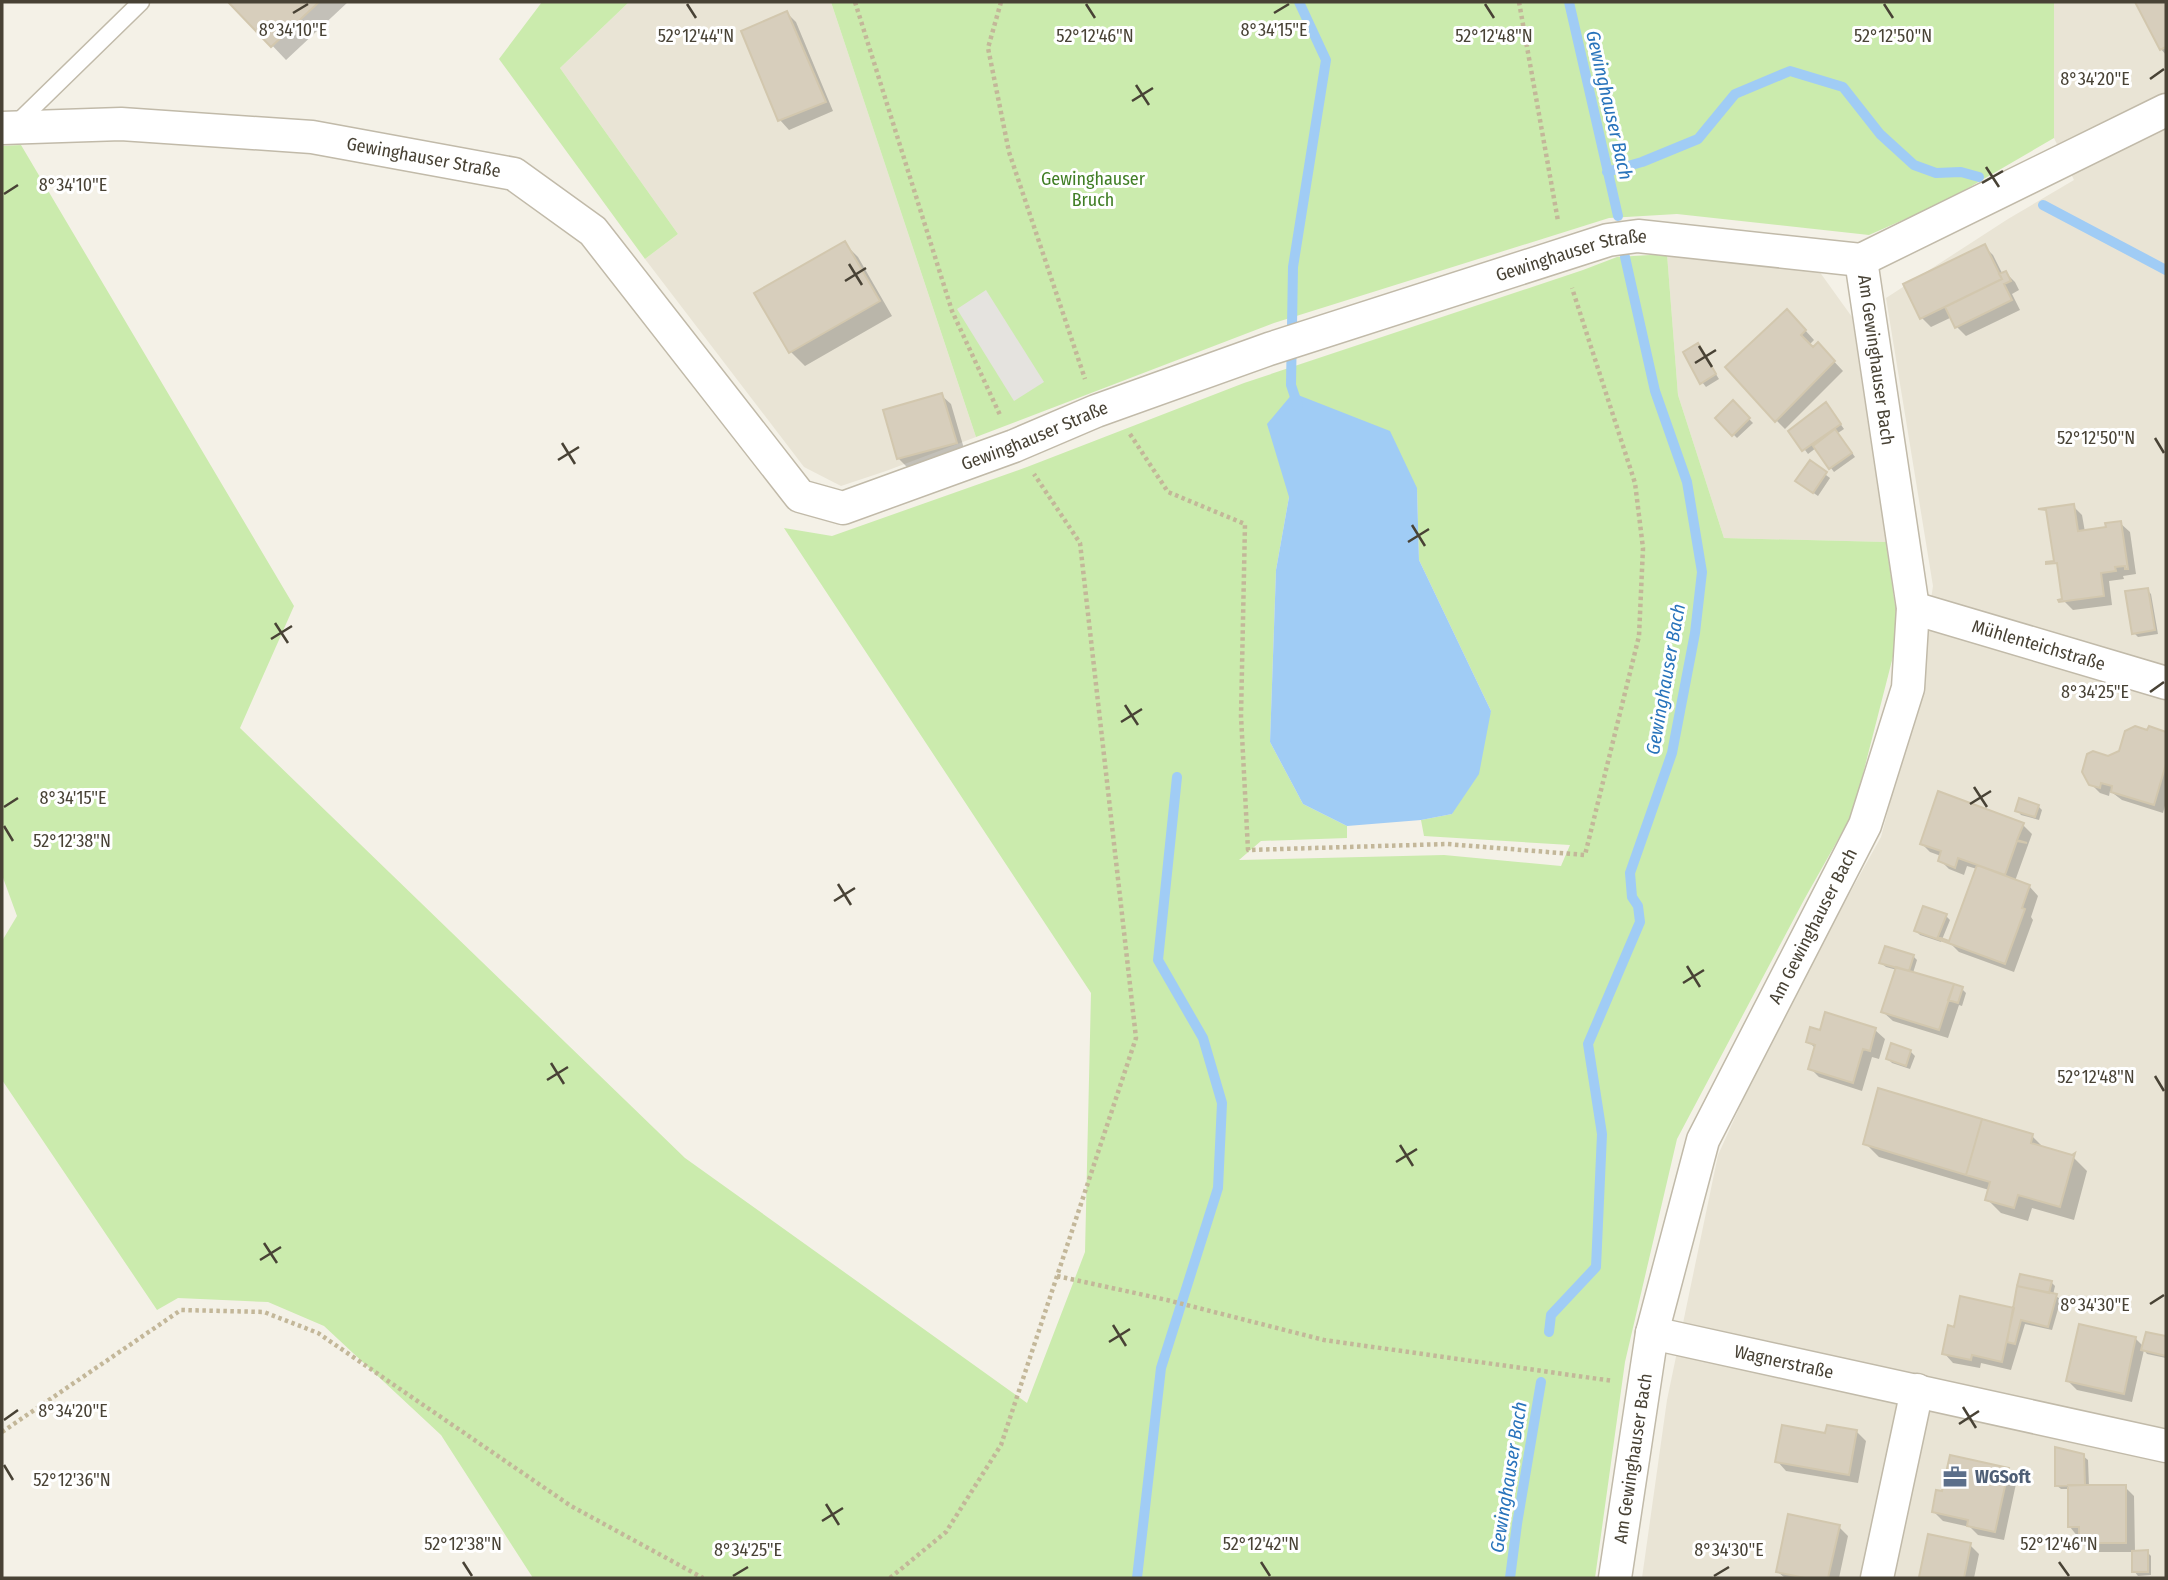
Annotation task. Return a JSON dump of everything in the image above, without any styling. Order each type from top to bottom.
[{"type":"street","points":[[1861,260],[2166,110]]},
{"type":"street","name":"Gewinghauser Straße","points":[[7,127],[121,124],[312,137],[514,174],[593,231],[800,496],[843,508],[1014,446],[1096,411],[1269,349],[1623,238],[1861,260]]},
{"type":"street","name":"Am Gewinghauser Bach","points":[[1615,1578],[1652,1333],[1703,1140],[1865,825],[1908,688],[1913,608],[1861,260]]},
{"type":"street","name":"Mühlenteichstraße","points":[[1913,608],[2166,683]]},
{"type":"street","name":"Wagnerstraße","points":[[1652,1333],[2166,1446]]},
{"type":"street","points":[[1877,1578],[1917,1390]]},
{"type":"lane","points":[[7,127],[141,2]]},
{"type":"path","points":[[855,2],[952,311],[1014,446],[1080,543],[1136,1038],[1001,1445],[946,1532],[890,1578]]},
{"type":"path","points":[[1001,2],[988,48],[1009,152],[1096,411],[1131,434],[1168,492],[1245,524],[1241,716],[1248,850],[1447,844],[1585,855],[1639,636],[1643,548],[1635,482],[1562,256],[1557,203],[1520,2]]},
{"type":"path","points":[[1057,1276],[1167,1300],[1324,1340],[1610,1381]]},
{"type":"path","points":[[2,1432],[181,1310],[264,1312],[318,1333],[571,1506],[703,1578]]},
{"type":"shaded area","points":[[629,2],[831,2],[976,437],[841,486],[804,467],[645,259],[678,234],[560,68]]},
{"type":"shaded area","points":[[2054,2],[2166,2],[2166,1578],[1642,1578],[1667,1400],[1718,1155],[1780,1018],[1881,837],[1913,715],[1933,586],[1886,298],[2074,180],[2054,138]]},
{"type":"shaded area","points":[[1667,254],[1819,271],[1852,317],[1886,542],[1724,538],[1678,395]]},
{"type":"shaded area","points":[[986,290],[1044,382],[1014,401],[957,309]]},
{"type":"green space","points":[[542,2],[629,2],[560,68],[678,234],[645,259],[499,59]]},
{"type":"green space","name":"Gewinghauser Bruch","points":[[831,2],[2054,2],[2054,138],[1944,202],[1869,235],[1677,214],[1609,218],[1274,323],[976,437]]},
{"type":"green space","points":[[21,145],[294,606],[240,728],[685,1158],[1027,1403],[1085,1252],[1091,993],[784,528],[832,536],[1027,467],[1244,383],[1617,257],[1667,254],[1678,395],[1724,538],[1886,542],[1899,633],[1853,813],[1677,1139],[1625,1362],[1595,1578],[533,1578],[441,1435],[324,1326],[268,1302],[178,1298],[157,1310],[2,1080],[2,941],[17,916],[2,875],[2,146]],"holes":[[[1417,488],[1419,560],[1491,711],[1452,814],[1421,820],[1424,836],[1570,845],[1561,866],[1444,855],[1239,860],[1261,841],[1347,838],[1347,826],[1303,804],[1270,742],[1276,570],[1289,497]]]},
{"type":"water","points":[[1293,393],[1390,431],[1417,488],[1419,560],[1491,711],[1479,774],[1452,814],[1421,820],[1347,826],[1303,804],[1270,742],[1276,570],[1289,497],[1267,424]]},
{"type":"building","points":[[228,2],[319,2],[271,47]]},
{"type":"building","points":[[2135,2],[2166,2],[2166,47],[2160,50]]},
{"type":"building","points":[[787,11],[826,102],[778,121],[741,31]]},
{"type":"building","points":[[845,241],[880,301],[789,353],[754,293]]},
{"type":"building","points":[[1985,244],[2002,279],[1920,319],[1903,284]]},
{"type":"building","points":[[2006,271],[2011,281],[2004,284],[2012,300],[1955,328],[1945,307],[2002,279],[1999,274]]},
{"type":"building","points":[[1787,309],[1806,330],[1801,335],[1813,347],[1818,342],[1835,361],[1775,422],[1725,367]]},
{"type":"building","points":[[1698,343],[1716,374],[1700,384],[1683,352]]},
{"type":"building","points":[[942,393],[957,443],[897,459],[883,410]]},
{"type":"building","points":[[1733,400],[1750,418],[1732,436],[1715,418]]},
{"type":"building","points":[[1826,402],[1841,424],[1802,451],[1788,431]]},
{"type":"building","points":[[1835,429],[1852,453],[1829,469],[1813,446]]},
{"type":"building","points":[[1810,460],[1827,472],[1813,493],[1795,481]]},
{"type":"building","points":[[2074,504],[2078,531],[2106,527],[2105,523],[2121,521],[2128,569],[2125,569],[2125,566],[2115,567],[2116,571],[2101,573],[2104,596],[2059,602],[2058,600],[2062,599],[2057,563],[2046,564],[2054,561],[2046,510],[2038,509]]},
{"type":"building","points":[[2148,588],[2155,630],[2132,634],[2125,591]]},
{"type":"building","points":[[2135,726],[2147,730],[2149,726],[2166,732],[2166,764],[2154,805],[2111,792],[2112,786],[2101,783],[2100,788],[2089,785],[2082,772],[2087,754],[2093,751],[2108,756],[2119,751],[2125,731]]},
{"type":"building","points":[[1938,791],[2024,823],[2017,840],[2027,843],[2017,841],[2005,875],[1958,858],[1955,868],[1938,861],[1941,851],[1920,844]]},
{"type":"building","points":[[2019,798],[2039,805],[2035,817],[2015,811]]},
{"type":"building","points":[[1977,865],[2030,885],[2022,908],[2025,909],[2005,964],[1937,939],[1938,937],[1949,941]]},
{"type":"building","points":[[1923,906],[1947,914],[1937,939],[1914,931]]},
{"type":"building","points":[[1885,946],[1914,955],[1909,971],[1879,963]]},
{"type":"building","points":[[1896,967],[1954,984],[1939,1030],[1881,1012]]},
{"type":"building","points":[[1954,984],[1963,987],[1958,1003],[1948,1000]]},
{"type":"building","points":[[1825,1012],[1876,1028],[1870,1051],[1863,1049],[1853,1083],[1808,1069],[1815,1045],[1806,1042],[1810,1027],[1820,1030]]},
{"type":"building","points":[[1891,1043],[1911,1050],[1906,1066],[1886,1059]]},
{"type":"building","points":[[1878,1088],[1982,1119],[1966,1175],[1863,1144]]},
{"type":"building","points":[[1982,1119],[2033,1134],[2031,1143],[2072,1155],[2075,1153],[2060,1207],[2018,1195],[2014,1208],[1985,1200],[1990,1182],[1966,1175]]},
{"type":"building","points":[[2020,1274],[2052,1281],[2049,1293],[2017,1286]]},
{"type":"building","points":[[2017,1286],[2057,1294],[2048,1327],[2021,1320],[2015,1344],[2007,1342]]},
{"type":"building","points":[[1960,1296],[2014,1308],[2002,1362],[1972,1355],[1971,1360],[1942,1354],[1948,1325],[1954,1327]]},
{"type":"building","points":[[2079,1324],[2136,1337],[2124,1394],[2066,1381]]},
{"type":"building","points":[[2146,1332],[2166,1336],[2166,1356],[2141,1350]]},
{"type":"building","points":[[1782,1425],[1825,1433],[1827,1425],[1857,1430],[1849,1475],[1775,1462]]},
{"type":"building","points":[[2055,1447],[2084,1454],[2085,1485],[2055,1486]]},
{"type":"building","points":[[1950,1455],[2009,1468],[1995,1532],[1967,1526],[1968,1520],[1932,1512],[1936,1490],[1942,1491]]},
{"type":"building","points":[[2068,1485],[2126,1485],[2126,1543],[2079,1543],[2079,1527],[2068,1527]]},
{"type":"building","points":[[1788,1514],[1840,1525],[1828,1578],[1805,1578],[1776,1572]]},
{"type":"building","points":[[1928,1534],[1971,1543],[1964,1578],[1919,1577]]},
{"type":"building","points":[[2148,1550],[2148,1572],[2132,1572],[2132,1551]]},
{"type":"waterway","points":[[1298,406],[1291,385],[1293,267],[1326,60],[1299,2]]},
{"type":"waterway","name":"Gewinghauser Bach","points":[[1569,2],[1618,216]]},
{"type":"waterway","points":[[1607,172],[1642,162],[1698,139],[1735,94],[1790,71],[1843,87],[1880,134],[1914,165],[1936,173],[1961,172],[1979,177]]},
{"type":"waterway","points":[[2043,205],[2166,270]]},
{"type":"waterway","name":"Gewinghauser Bach","points":[[1549,1332],[1551,1315],[1596,1267],[1602,1134],[1588,1044],[1640,922],[1638,906],[1632,897],[1630,873],[1672,753],[1695,633],[1702,572],[1687,482],[1655,391],[1625,257]]},
{"type":"waterway","points":[[1137,1578],[1161,1368],[1218,1188],[1222,1103],[1203,1038],[1158,960],[1177,777]]},
{"type":"waterway","name":"Gewinghauser Bach","points":[[1510,1578],[1541,1382]]},
{"type":"place","name":"WGSoft","points":[[1955,1477]]}]
